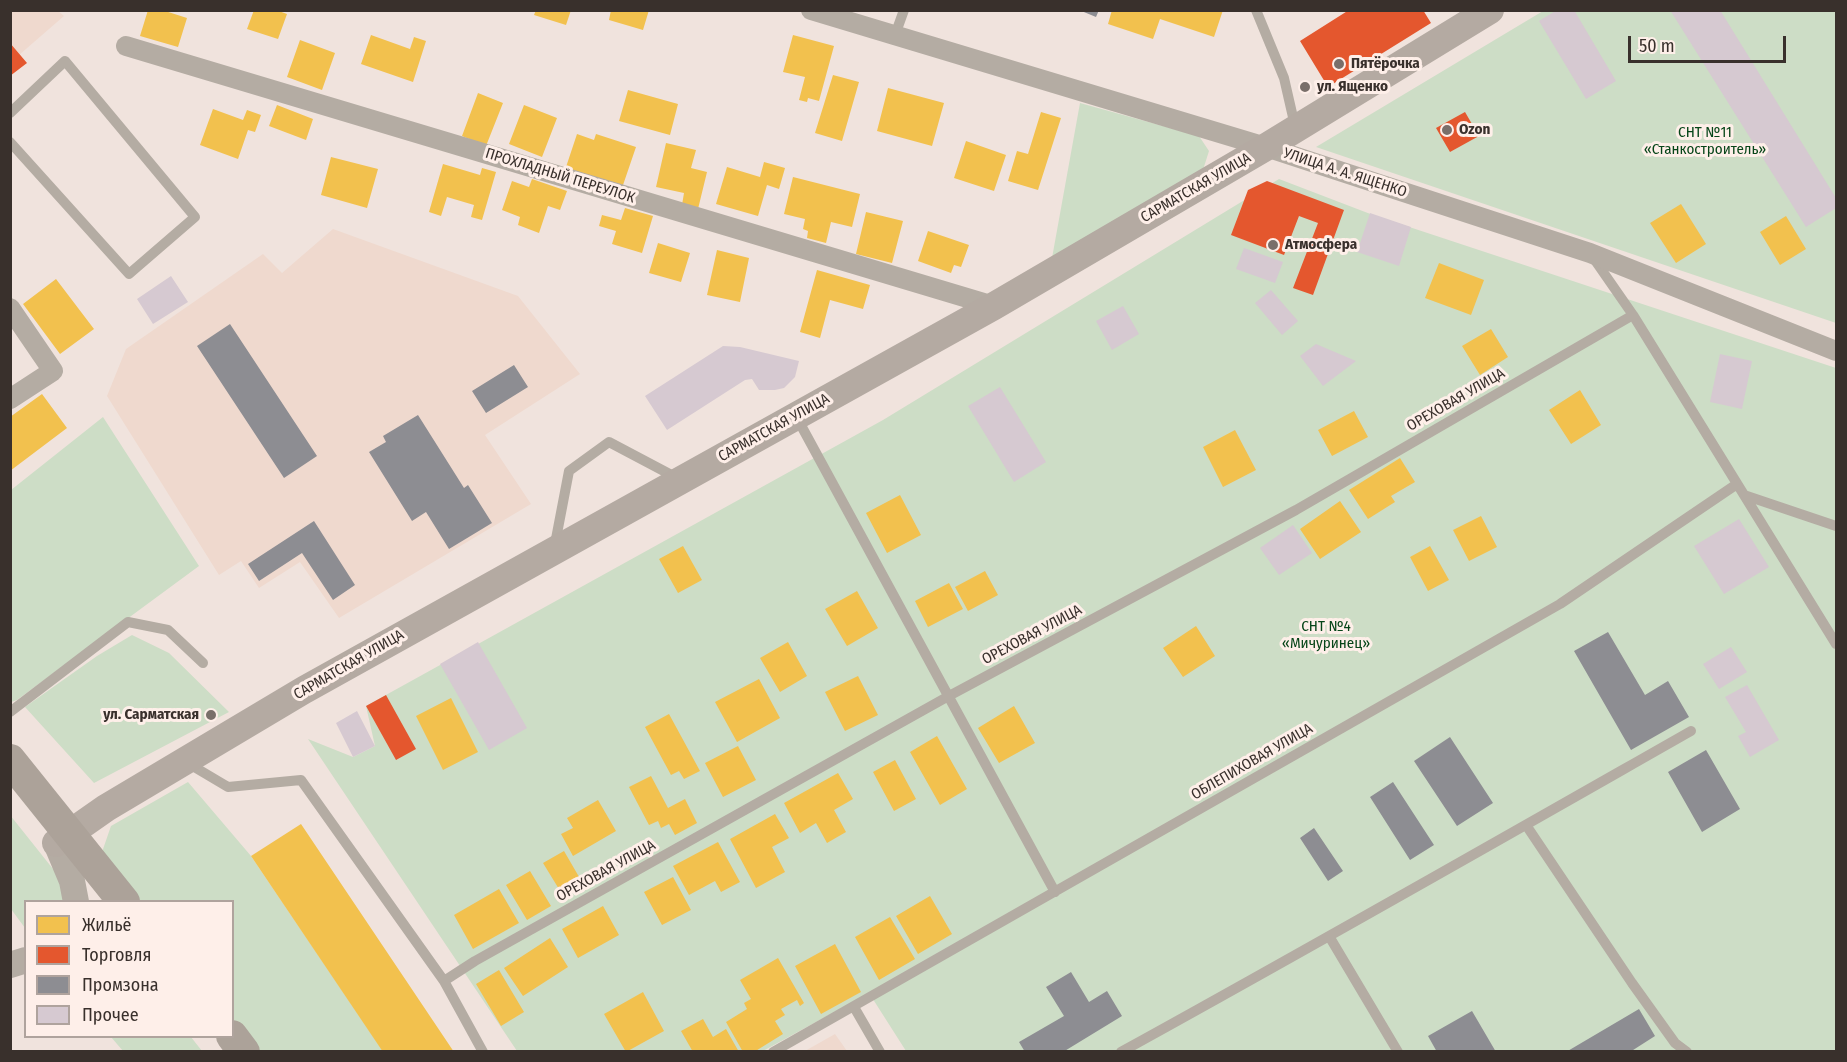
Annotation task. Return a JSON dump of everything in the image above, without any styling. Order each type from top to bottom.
[{"type":"main road","name":"САРМАТСКАЯ УЛИЦА","points":[[62,838],[106,808],[294,696],[679,479],[994,306],[1266,147],[1490,10]]},
{"type":"main road","points":[[10,760],[62,838]]},
{"type":"main road","points":[[10,786],[62,838],[114,900]]},
{"type":"main road","points":[[212,1038],[223,1052]]},
{"type":"main road","points":[[234,1038],[244,1052]]},
{"type":"street","name":"УЛИЦА А. А. ЯЩЕНКО","points":[[811,10],[1266,147],[1590,253],[1836,351]]},
{"type":"street","name":"ПРОХЛАДНЫЙ ПЕРЕУЛОК","points":[[126,46],[994,306]]},
{"type":"street","points":[[10,308],[53,371],[10,399]]},
{"type":"street","points":[[62,838],[76,900]]},
{"type":"lane","points":[[894,36],[904,10]]},
{"type":"lane","points":[[1257,11],[1284,78],[1295,129]]},
{"type":"lane","points":[[10,113],[65,61],[195,217],[129,274],[10,142]]},
{"type":"lane","points":[[1590,253],[1633,315],[1836,644]]},
{"type":"lane","name":"ОРЕХОВАЯ УЛИЦА","points":[[444,981],[475,961],[947,698],[1296,510],[1633,315]]},
{"type":"lane","points":[[796,416],[947,698],[1055,892]]},
{"type":"lane","points":[[555,549],[569,471],[609,442],[679,479]]},
{"type":"lane","name":"ОБЛЕПИХОВАЯ УЛИЦА","points":[[773,1052],[1560,604],[1737,484]]},
{"type":"lane","points":[[1744,495],[1836,526]]},
{"type":"lane","points":[[10,712],[128,622],[168,630],[204,663]]},
{"type":"lane","points":[[1121,1052],[1691,731]]},
{"type":"lane","points":[[195,768],[228,787],[301,780],[444,981],[483,1052]]},
{"type":"lane","points":[[1526,825],[1632,983],[1676,1043],[1687,1052]]},
{"type":"lane","points":[[1329,936],[1398,1052]]},
{"type":"lane","points":[[854,1007],[880,1052]]},
{"type":"shaded area","points":[[11,11],[58,11],[64,16],[11,62]]},
{"type":"shaded area","points":[[333,229],[518,296],[580,374],[485,435],[531,504],[339,618],[300,562],[259,588],[241,561],[219,575],[107,396],[126,349],[263,254],[282,273]]},
{"type":"shaded area","points":[[835,1034],[847,1051],[805,1051]]},
{"type":"green space","name":"СНТ №11 «Станкостроитель»","points":[[1543,11],[1836,11],[1836,323],[1316,147]]},
{"type":"green space","points":[[1080,103],[1199,136],[1209,151],[1202,173],[1052,258]]},
{"type":"green space","name":"СНТ №4 «Мичуринец»","points":[[1279,179],[1373,215],[1836,368],[1836,1051],[906,1051],[869,993],[763,1051],[517,1051],[308,739],[353,757],[375,746],[366,706],[883,420]]},
{"type":"green space","points":[[103,417],[199,566],[17,700],[11,702],[11,490]]},
{"type":"green space","points":[[132,635],[169,653],[229,712],[94,783],[25,707],[97,656]]},
{"type":"green space","points":[[188,782],[251,856],[383,1051],[259,1051],[234,1020],[234,900],[137,900],[101,855],[111,826]]},
{"type":"green space","points":[[10,815],[65,884],[63,900],[24,900],[24,927],[11,909]]},
{"type":"green space","points":[[112,1038],[192,1038],[202,1051],[123,1051]]},
{"type":"building: Жильё","points":[[148,10],[162,10],[187,18],[178,47],[140,36]]},
{"type":"building: Жильё","points":[[254,10],[276,10],[287,14],[278,39],[247,29]]},
{"type":"building: Жильё","points":[[536,10],[571,10],[566,25],[534,15]]},
{"type":"building: Жильё","points":[[611,10],[649,10],[643,30],[609,20]]},
{"type":"building: Жильё","points":[[1112,10],[1223,10],[1214,37],[1160,19],[1153,39],[1108,24]]},
{"type":"building: Жильё","points":[[371,35],[410,49],[414,37],[426,41],[413,82],[361,64]]},
{"type":"building: Жильё","points":[[793,35],[834,46],[819,101],[808,98],[807,102],[799,100],[805,77],[783,72]]},
{"type":"building: Жильё","points":[[300,40],[335,53],[322,90],[287,77]]},
{"type":"building: Жильё","points":[[833,75],[859,82],[842,141],[815,133]]},
{"type":"building: Жильё","points":[[888,88],[944,103],[932,146],[877,131]]},
{"type":"building: Жильё","points":[[628,90],[678,104],[670,135],[619,121]]},
{"type":"building: Жильё","points":[[478,93],[503,103],[486,146],[462,136]]},
{"type":"building: Жильё","points":[[277,105],[313,119],[306,140],[269,126]]},
{"type":"building: Жильё","points":[[524,105],[557,118],[542,157],[509,144]]},
{"type":"building: Жильё","points":[[213,109],[243,120],[247,110],[261,115],[255,132],[248,130],[238,159],[200,145]]},
{"type":"building: Жильё","points":[[1041,112],[1061,118],[1038,190],[1008,181],[1017,151],[1028,154]]},
{"type":"building: Жильё","points":[[577,134],[594,140],[596,134],[636,147],[622,188],[565,170]]},
{"type":"building: Жильё","points":[[966,141],[1006,155],[994,191],[954,178]]},
{"type":"building: Жильё","points":[[666,143],[696,150],[691,168],[707,172],[698,209],[682,205],[684,193],[656,187]]},
{"type":"building: Жильё","points":[[331,157],[378,169],[367,208],[321,195]]},
{"type":"building: Жильё","points":[[764,162],[785,168],[779,189],[767,185],[758,216],[716,204],[727,167],[760,177]]},
{"type":"building: Жильё","points":[[443,164],[480,175],[482,168],[496,172],[482,220],[471,217],[474,205],[447,197],[441,216],[429,212]]},
{"type":"building: Жильё","points":[[793,177],[860,194],[852,227],[831,222],[826,243],[807,238],[808,231],[803,229],[805,219],[784,214]]},
{"type":"building: Жильё","points":[[532,179],[567,191],[560,210],[548,206],[539,233],[518,225],[520,217],[502,210],[512,181],[529,187]]},
{"type":"building: Жильё","points":[[1681,204],[1706,244],[1676,263],[1650,223]]},
{"type":"building: Жильё","points":[[625,208],[653,216],[642,253],[612,244],[616,231],[599,226],[602,215],[621,220]]},
{"type":"building: Жильё","points":[[866,212],[903,221],[892,263],[856,254]]},
{"type":"building: Жильё","points":[[1786,216],[1806,249],[1780,265],[1760,232]]},
{"type":"building: Жильё","points":[[928,231],[969,245],[961,267],[954,265],[951,273],[918,261]]},
{"type":"building: Жильё","points":[[658,243],[690,253],[681,282],[649,273]]},
{"type":"building: Жильё","points":[[717,250],[749,258],[740,302],[707,295]]},
{"type":"building: Жильё","points":[[1439,263],[1484,280],[1471,315],[1425,298]]},
{"type":"building: Жильё","points":[[817,270],[870,285],[863,309],[830,300],[820,338],[800,332]]},
{"type":"building: Жильё","points":[[56,279],[94,329],[60,354],[23,304]]},
{"type":"building: Жильё","points":[[1491,329],[1508,357],[1480,375],[1462,346]]},
{"type":"building: Жильё","points":[[1580,390],[1601,425],[1571,444],[1549,410]]},
{"type":"building: Жильё","points":[[42,394],[67,428],[10,471],[10,417]]},
{"type":"building: Жильё","points":[[1354,411],[1368,437],[1332,456],[1318,430]]},
{"type":"building: Жильё","points":[[1235,430],[1256,470],[1223,487],[1203,447]]},
{"type":"building: Жильё","points":[[1400,458],[1415,482],[1391,496],[1395,502],[1368,519],[1349,490]]},
{"type":"building: Жильё","points":[[900,495],[921,535],[887,553],[866,513]]},
{"type":"building: Жильё","points":[[1340,501],[1361,532],[1320,559],[1300,529]]},
{"type":"building: Жильё","points":[[1481,516],[1497,547],[1469,561],[1453,530]]},
{"type":"building: Жильё","points":[[683,546],[702,580],[678,593],[659,559]]},
{"type":"building: Жильё","points":[[1430,546],[1449,580],[1428,591],[1410,557]]},
{"type":"building: Жильё","points":[[985,571],[998,595],[968,611],[955,587]]},
{"type":"building: Жильё","points":[[949,583],[963,609],[928,627],[915,601]]},
{"type":"building: Жильё","points":[[857,591],[878,628],[847,646],[825,609]]},
{"type":"building: Жильё","points":[[1196,626],[1215,656],[1183,677],[1163,648]]},
{"type":"building: Жильё","points":[[788,642],[807,676],[780,692],[760,658]]},
{"type":"building: Жильё","points":[[858,676],[878,715],[845,731],[825,692]]},
{"type":"building: Жильё","points":[[759,679],[780,718],[737,742],[715,702]]},
{"type":"building: Жильё","points":[[451,698],[478,752],[443,770],[416,716]]},
{"type":"building: Жильё","points":[[1014,706],[1035,743],[999,763],[978,728]]},
{"type":"building: Жильё","points":[[669,714],[700,771],[684,779],[679,771],[671,775],[645,727]]},
{"type":"building: Жильё","points":[[937,736],[967,789],[940,805],[910,752]]},
{"type":"building: Жильё","points":[[738,746],[756,780],[723,797],[705,763]]},
{"type":"building: Жильё","points":[[895,760],[916,799],[894,811],[873,772]]},
{"type":"building: Жильё","points":[[838,773],[853,799],[834,810],[846,832],[827,843],[816,823],[800,833],[784,803]]},
{"type":"building: Жильё","points":[[651,776],[668,808],[685,799],[697,823],[675,835],[669,824],[661,828],[658,821],[649,825],[629,787]]},
{"type":"building: Жильё","points":[[598,800],[616,831],[573,856],[561,834],[573,828],[567,818]]},
{"type":"building: Жильё","points":[[775,814],[789,838],[772,847],[785,872],[756,888],[730,839]]},
{"type":"building: Жильё","points":[[301,824],[454,1052],[383,1052],[251,856]]},
{"type":"building: Жильё","points":[[718,842],[740,882],[721,892],[715,881],[689,895],[673,866]]},
{"type":"building: Жильё","points":[[564,851],[582,882],[562,894],[543,863]]},
{"type":"building: Жильё","points":[[530,871],[551,906],[527,920],[506,885]]},
{"type":"building: Жильё","points":[[673,877],[691,910],[662,925],[644,892]]},
{"type":"building: Жильё","points":[[499,889],[519,923],[473,949],[454,915]]},
{"type":"building: Жильё","points":[[930,896],[952,934],[918,954],[896,916]]},
{"type":"building: Жильё","points":[[603,906],[619,935],[578,958],[562,929]]},
{"type":"building: Жильё","points":[[890,917],[915,959],[879,980],[855,937]]},
{"type":"building: Жильё","points":[[550,938],[568,967],[523,996],[504,968]]},
{"type":"building: Жильё","points":[[835,944],[861,992],[821,1014],[795,966]]},
{"type":"building: Жильё","points":[[778,958],[804,1003],[800,1006],[797,1000],[781,1009],[785,1015],[775,1021],[783,1034],[754,1052],[743,1052],[726,1022],[747,1009],[744,1003],[751,999],[740,980]]},
{"type":"building: Жильё","points":[[499,970],[524,1012],[501,1026],[476,984]]},
{"type":"building: Жильё","points":[[643,992],[664,1031],[626,1052],[604,1014]]},
{"type":"building: Жильё","points":[[703,1019],[713,1037],[726,1029],[739,1052],[693,1052],[681,1031]]},
{"type":"building: Торговля","name":"Пятёрочка","points":[[1349,10],[1423,10],[1431,23],[1328,87],[1300,41]]},
{"type":"building: Торговля","points":[[10,43],[27,63],[10,76]]},
{"type":"building: Торговля","points":[[1465,112],[1479,136],[1450,152],[1436,128]]},
{"type":"building: Торговля","name":"Атмосфера","points":[[1267,181],[1344,210],[1313,295],[1293,288],[1318,223],[1299,216],[1284,255],[1231,235],[1248,190]]},
{"type":"building: Торговля","points":[[386,695],[416,749],[396,760],[366,706]]},
{"type":"building: Промзона","points":[[1079,10],[1099,10],[1096,17]]},
{"type":"building: Промзона","points":[[230,324],[317,456],[284,478],[197,346]]},
{"type":"building: Промзона","points":[[514,365],[528,387],[486,413],[472,391]]},
{"type":"building: Промзона","points":[[418,415],[464,488],[468,485],[492,523],[449,549],[426,512],[412,521],[369,452],[386,442],[383,436]]},
{"type":"building: Промзона","points":[[314,521],[355,585],[333,600],[302,553],[259,581],[248,564]]},
{"type":"building: Промзона","points":[[1608,632],[1645,695],[1668,681],[1689,717],[1631,750],[1574,651]]},
{"type":"building: Промзона","points":[[1450,737],[1493,803],[1457,826],[1414,761]]},
{"type":"building: Промзона","points":[[1706,750],[1740,809],[1702,832],[1668,772]]},
{"type":"building: Промзона","points":[[1393,782],[1434,845],[1410,860],[1370,797]]},
{"type":"building: Промзона","points":[[1314,828],[1343,871],[1328,881],[1300,838]]},
{"type":"building: Промзона","points":[[1071,972],[1089,1002],[1107,991],[1122,1016],[1063,1052],[1025,1052],[1019,1042],[1064,1016],[1046,987]]},
{"type":"building: Промзона","points":[[1639,1009],[1655,1036],[1630,1052],[1566,1052]]},
{"type":"building: Промзона","points":[[1472,1011],[1496,1052],[1437,1052],[1428,1036]]},
{"type":"building: Прочее","points":[[1557,10],[1574,10],[1616,81],[1586,99],[1539,21]]},
{"type":"building: Прочее","points":[[1670,10],[1720,10],[1836,198],[1836,208],[1806,227]]},
{"type":"building: Прочее","points":[[1370,213],[1411,227],[1399,266],[1357,252]]},
{"type":"building: Прочее","points":[[1244,248],[1283,262],[1275,283],[1236,269]]},
{"type":"building: Прочее","points":[[171,276],[188,302],[153,324],[137,299]]},
{"type":"building: Прочее","points":[[1271,290],[1298,321],[1282,335],[1255,303]]},
{"type":"building: Прочее","points":[[1123,306],[1139,334],[1112,350],[1096,321]]},
{"type":"building: Прочее","points":[[1316,344],[1356,361],[1323,386],[1300,356]]},
{"type":"building: Прочее","points":[[723,346],[740,347],[799,361],[795,377],[784,388],[775,390],[759,390],[752,379],[745,380],[667,430],[645,396]]},
{"type":"building: Прочее","points":[[1720,354],[1752,361],[1742,409],[1710,402]]},
{"type":"building: Прочее","points":[[1000,387],[1046,462],[1014,482],[968,406]]},
{"type":"building: Прочее","points":[[1739,519],[1769,567],[1724,594],[1694,546]]},
{"type":"building: Прочее","points":[[1293,525],[1312,553],[1279,575],[1260,548]]},
{"type":"building: Прочее","points":[[478,642],[527,728],[489,750],[440,664]]},
{"type":"building: Прочее","points":[[1731,647],[1747,672],[1719,689],[1703,664]]},
{"type":"building: Прочее","points":[[1747,685],[1779,740],[1750,757],[1738,736],[1746,732],[1725,697]]},
{"type":"building: Прочее","points":[[357,711],[375,746],[353,757],[336,723]]},
{"type":"place","name":"Пятёрочка","points":[[1339,64]]},
{"type":"place","name":"ул. Ященко","points":[[1305,87]]},
{"type":"place","name":"Ozon","points":[[1447,130]]},
{"type":"place","name":"Атмосфера","points":[[1273,245]]},
{"type":"place","name":"ул. Сарматская","points":[[211,715]]}]
